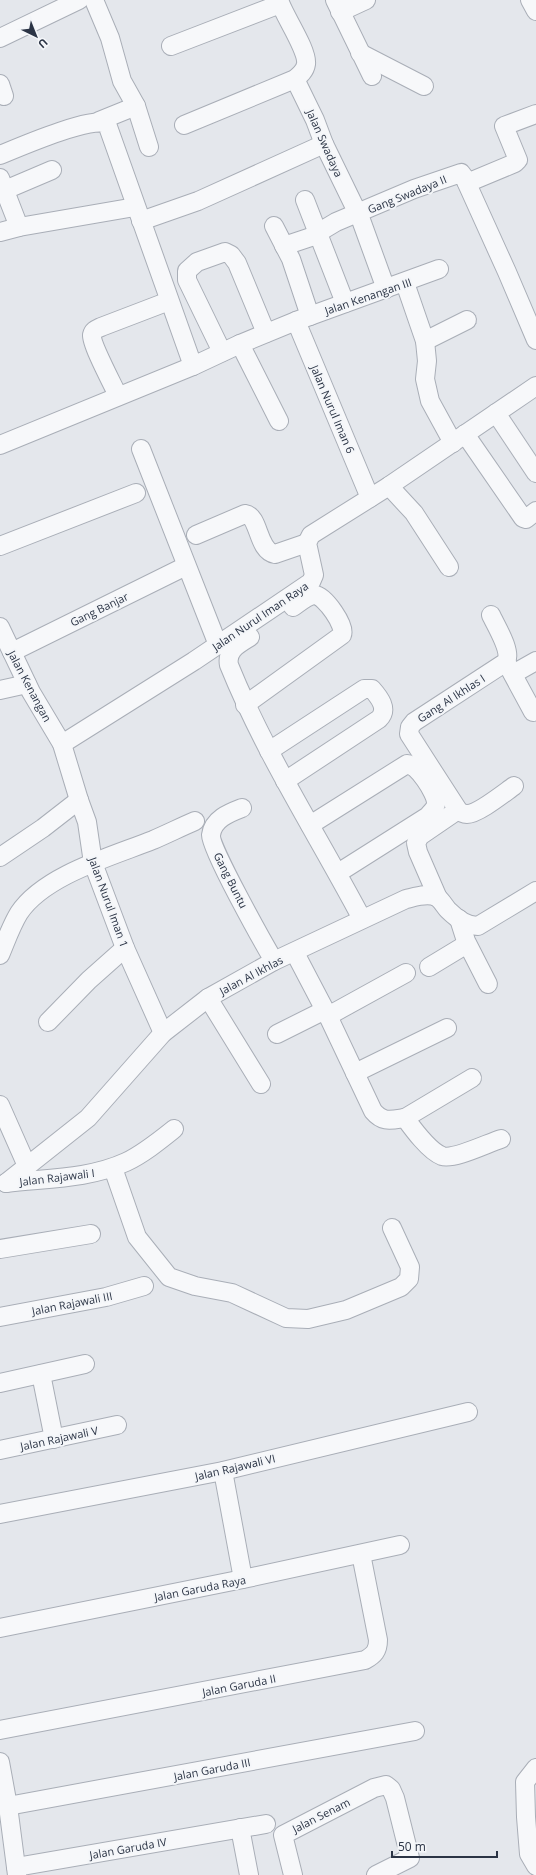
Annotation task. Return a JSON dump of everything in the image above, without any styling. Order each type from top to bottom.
[{"type":"street","points":[[0,38],[79,0]]},
{"type":"street","points":[[94,0],[110,38],[122,81],[136,106],[149,147]]},
{"type":"street","points":[[366,0],[338,6],[372,76]]},
{"type":"street","points":[[530,0],[536,11]]},
{"type":"street","points":[[171,46],[280,2],[304,53],[306,64],[303,73],[295,79],[184,125]]},
{"type":"street","points":[[360,53],[424,86]]},
{"type":"street","name":"Jalan Swadaya","points":[[295,79],[315,120],[324,144],[358,214],[386,289]]},
{"type":"street","points":[[0,155],[44,136],[99,121],[136,106]]},
{"type":"street","points":[[536,114],[504,126],[518,160],[515,163],[467,183],[536,340]]},
{"type":"street","points":[[99,121],[106,122],[109,126],[138,214],[193,366]]},
{"type":"street","points":[[0,232],[19,227],[138,214],[198,200],[324,144]]},
{"type":"street","points":[[19,227],[2,184],[52,170]]},
{"type":"street","name":"Gang Swadaya II","points":[[358,214],[424,185],[461,173],[467,183]]},
{"type":"street","points":[[305,200],[345,303]]},
{"type":"street","points":[[284,246],[318,233],[336,222],[358,214]]},
{"type":"street","name":"Jalan Nurul Iman 6","points":[[274,226],[290,258],[303,318],[370,498]]},
{"type":"street","points":[[222,352],[187,280],[187,271],[197,262],[225,252],[231,255],[237,263],[266,333]]},
{"type":"street","name":"Jalan Kenangan III","points":[[0,445],[193,366],[240,344],[303,318],[405,283],[439,269]]},
{"type":"street","points":[[405,283],[425,341],[427,361],[425,379],[430,401],[523,518],[526,519],[536,511]]},
{"type":"street","points":[[118,396],[94,344],[92,334],[101,327],[169,301]]},
{"type":"street","points":[[425,341],[467,320]]},
{"type":"street","points":[[240,344],[279,421]]},
{"type":"street","points":[[196,535],[245,514],[251,517],[264,546],[272,553],[275,554],[307,543],[315,531],[389,486],[536,386]]},
{"type":"street","points":[[496,413],[536,473]]},
{"type":"street","points":[[141,449],[218,645]]},
{"type":"street","points":[[389,486],[414,513],[449,567]]},
{"type":"street","points":[[0,546],[136,493]]},
{"type":"street","name":"Jalan Nurul Iman Raya","points":[[62,744],[218,645],[313,579],[314,572],[307,543]]},
{"type":"street","name":"Gang Banjar","points":[[12,652],[186,566]]},
{"type":"street","points":[[245,705],[342,635],[343,626],[320,596],[311,596],[307,598],[273,620],[230,653],[228,658],[229,665],[245,705],[268,751],[338,873],[362,919]]},
{"type":"street","points":[[491,615],[508,651],[509,668],[533,712]]},
{"type":"street","name":"Jalan Kenangan","points":[[0,629],[27,684],[62,744]]},
{"type":"street","points":[[509,668],[536,661]]},
{"type":"street","name":"Gang Al Ikhlas I","points":[[458,810],[410,736],[410,727],[414,722],[509,668]]},
{"type":"street","points":[[0,690],[27,684]]},
{"type":"street","points":[[268,751],[364,689],[372,689],[384,707],[384,713],[379,719],[285,781]]},
{"type":"street","name":"Jalan Nurul Iman 1","points":[[62,744],[87,822],[93,863],[125,948],[163,1033]]},
{"type":"street","points":[[310,825],[407,764],[410,764],[417,769],[434,795],[436,803],[434,809],[428,816],[338,873]]},
{"type":"street","points":[[514,786],[473,812],[467,814],[458,810],[420,836],[416,843],[418,852],[438,898],[449,911],[471,926],[478,926],[536,890]]},
{"type":"street","points":[[0,857],[43,828],[79,800]]},
{"type":"street","name":"Gang Buntu","points":[[242,808],[227,814],[220,820],[213,827],[211,837],[223,865],[274,961]]},
{"type":"street","points":[[0,955],[20,913],[39,893],[67,875],[93,863],[155,839],[195,821]]},
{"type":"street","name":"Jalan Al Ikhlas","points":[[3,1185],[88,1118],[163,1033],[208,998],[274,961],[295,953],[362,919],[412,898],[430,896],[438,898]]},
{"type":"street","points":[[459,919],[467,944],[488,984]]},
{"type":"street","points":[[429,967],[467,944]]},
{"type":"street","points":[[48,1022],[89,980],[125,948]]},
{"type":"street","points":[[295,953],[326,1013],[373,1111],[382,1120],[405,1118],[472,1078]]},
{"type":"street","points":[[277,1034],[326,1013],[406,974]]},
{"type":"street","points":[[208,998],[261,1084]]},
{"type":"street","points":[[355,1073],[447,1028]]},
{"type":"street","points":[[0,1106],[27,1166]]},
{"type":"street","points":[[405,1118],[435,1152],[443,1156],[454,1156],[501,1139]]},
{"type":"street","name":"Jalan Rajawali I","points":[[3,1185],[92,1174],[113,1168],[134,1157],[174,1129]]},
{"type":"street","points":[[113,1168],[137,1237],[169,1277],[195,1286],[232,1293],[286,1318],[308,1319],[346,1310],[400,1287],[405,1283],[409,1279],[410,1266],[392,1228]]},
{"type":"street","points":[[0,1249],[91,1234]]},
{"type":"street","name":"Jalan Rajawali III","points":[[0,1317],[106,1297],[144,1286]]},
{"type":"street","points":[[0,1382],[85,1364]]},
{"type":"street","points":[[40,1374],[54,1439]]},
{"type":"street","name":"Jalan Rajawali VI","points":[[0,1514],[223,1471],[468,1412]]},
{"type":"street","name":"Jalan Rajawali V","points":[[0,1450],[117,1425]]},
{"type":"street","points":[[223,1471],[243,1579]]},
{"type":"street","name":"Jalan Garuda Raya","points":[[0,1628],[243,1579],[400,1545]]},
{"type":"street","name":"Jalan Garuda II","points":[[0,1730],[365,1660],[375,1653],[378,1647],[378,1640],[361,1554]]},
{"type":"street","name":"Jalan Garuda III","points":[[8,1806],[415,1731]]},
{"type":"street","points":[[0,1762],[17,1871]]},
{"type":"street","points":[[534,1857],[526,1817],[525,1782],[536,1768]]},
{"type":"street","name":"Jalan Senam","points":[[293,1875],[283,1835],[374,1788],[386,1785],[391,1789],[401,1817],[411,1855],[408,1860],[376,1875]]},
{"type":"street","name":"Jalan Garuda IV","points":[[17,1871],[266,1824]]},
{"type":"street","points":[[240,1828],[249,1875]]}]
